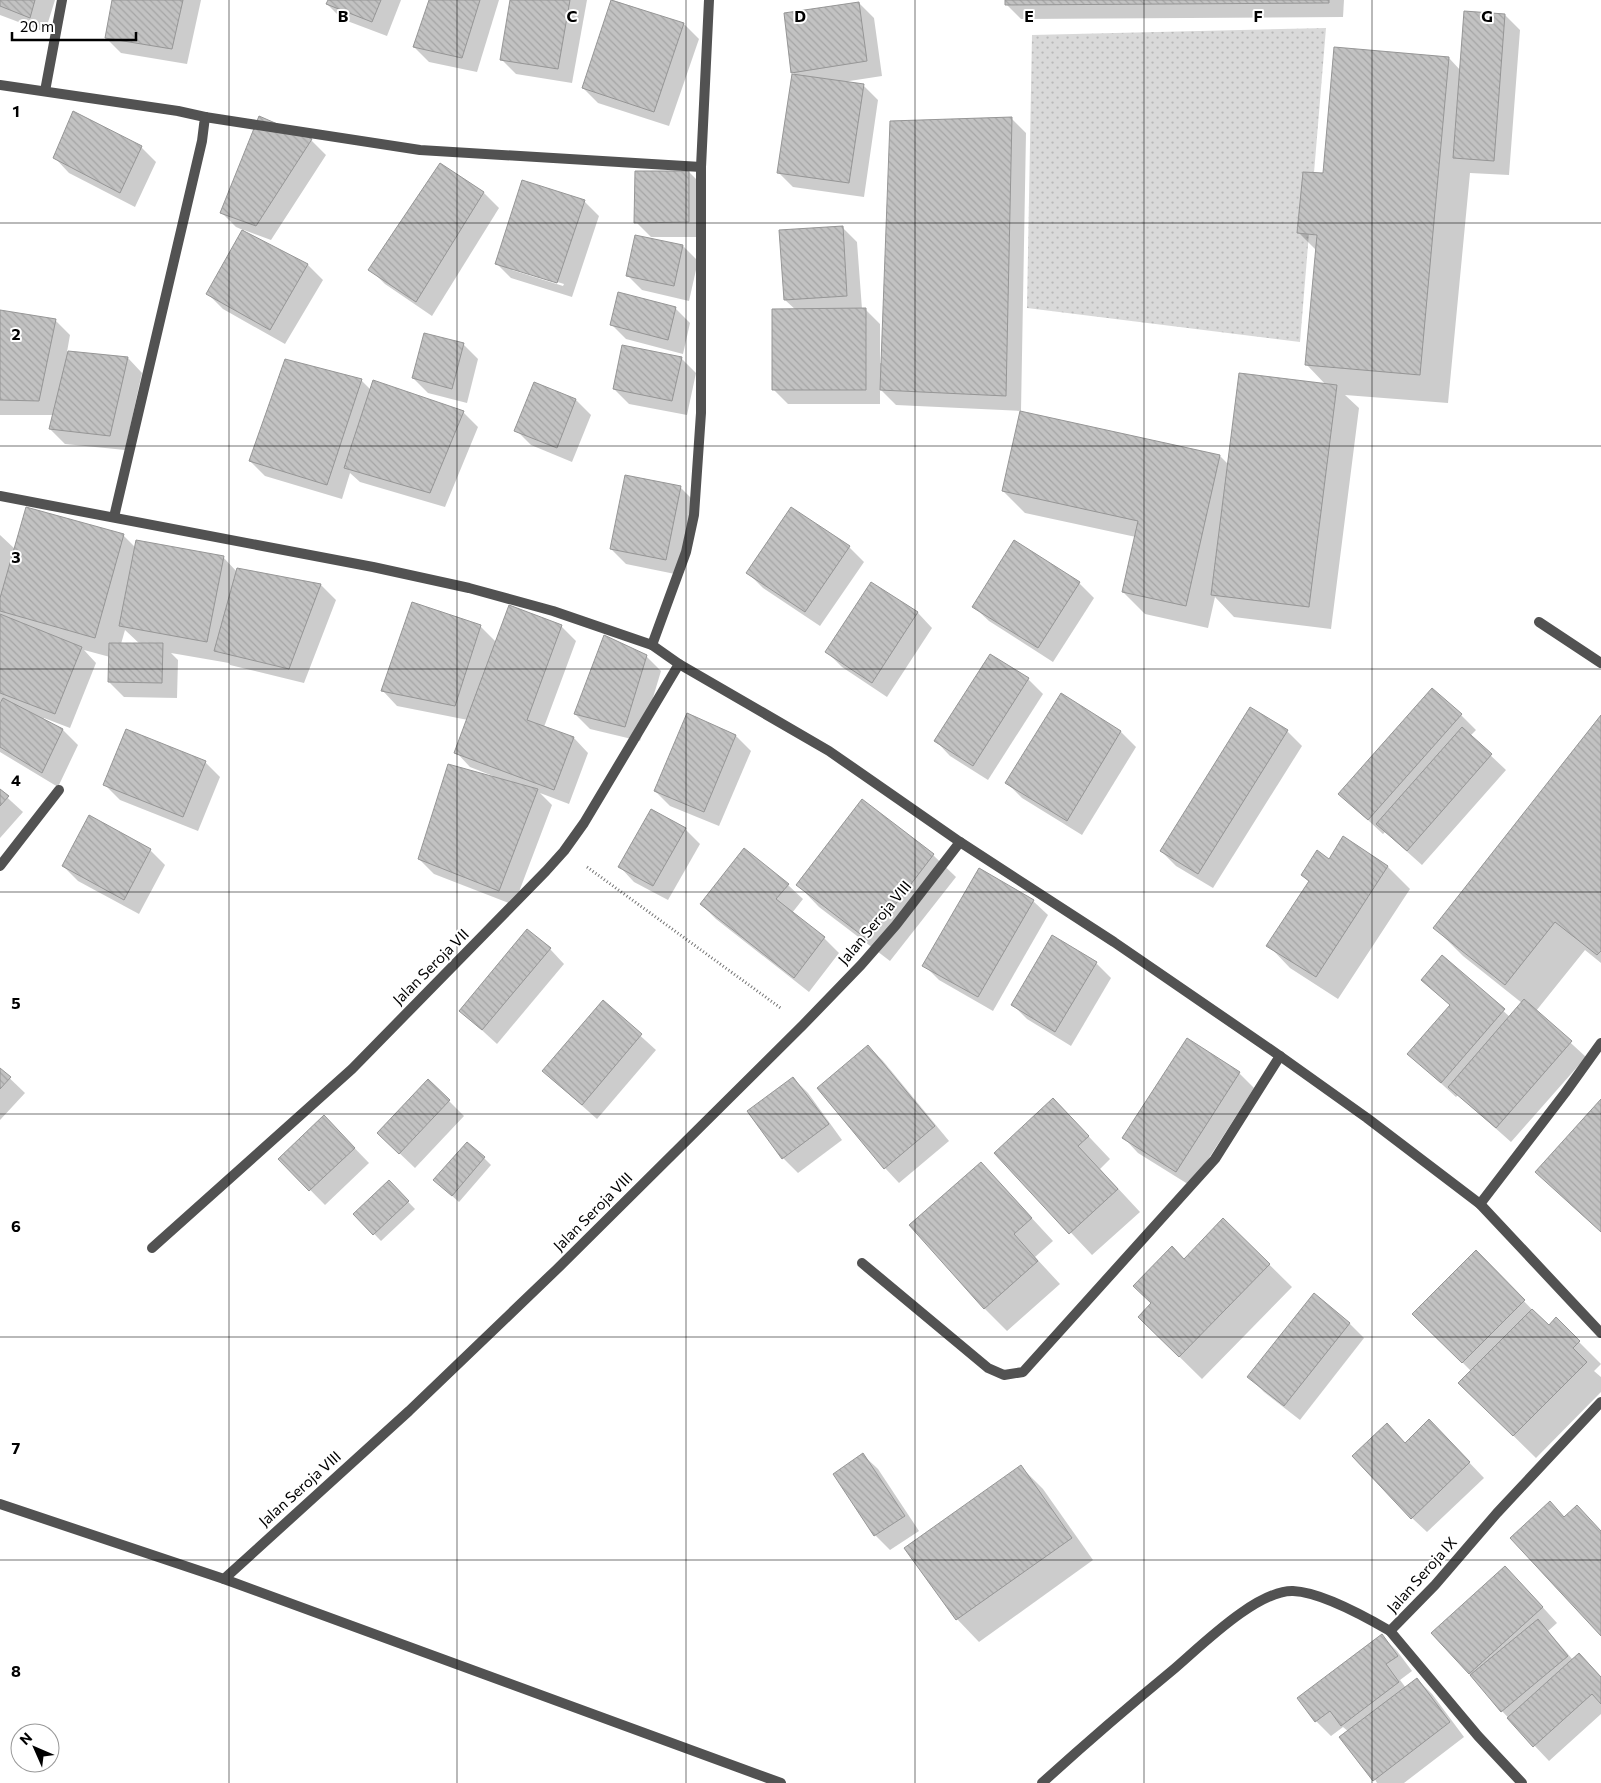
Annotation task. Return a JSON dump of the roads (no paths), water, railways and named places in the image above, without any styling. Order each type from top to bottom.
[{"type":"street","points":[[45,91],[62,0]]},
{"type":"street","points":[[652,645],[686,552],[694,515],[701,413],[701,167],[709,0]]},
{"type":"street","points":[[0,85],[178,111],[205,118],[420,150],[701,167]]},
{"type":"street","points":[[114,517],[202,141],[205,118]]},
{"type":"street","points":[[0,496],[373,567],[470,588],[553,611],[652,645],[680,664],[829,751],[960,842],[1114,942],[1367,1118],[1480,1204],[1601,1333]]},
{"type":"street","points":[[1539,622],[1601,663]]},
{"type":"street","name":"Jalan Seroja VII","points":[[152,1248],[352,1069],[546,871],[564,851],[584,823],[680,664]]},
{"type":"street","points":[[0,866],[59,790]]},
{"type":"street","name":"Jalan Seroja VIII","points":[[224,1579],[409,1411],[556,1270],[803,1024],[861,965],[896,924],[960,842]]},
{"type":"street","points":[[1480,1204],[1601,1043]]},
{"type":"street","points":[[862,1263],[988,1368],[1004,1375],[1023,1372],[1215,1159],[1280,1056]]},
{"type":"street","name":"Jalan Seroja IX","points":[[1042,1783],[1115,1717],[1238,1615],[1276,1594],[1291,1591],[1312,1593],[1373,1621],[1390,1631],[1435,1585],[1497,1513],[1601,1402]]},
{"type":"street","points":[[0,1504],[224,1579],[782,1783]]},
{"type":"street","points":[[1390,1631],[1478,1736],[1522,1783]]}]
